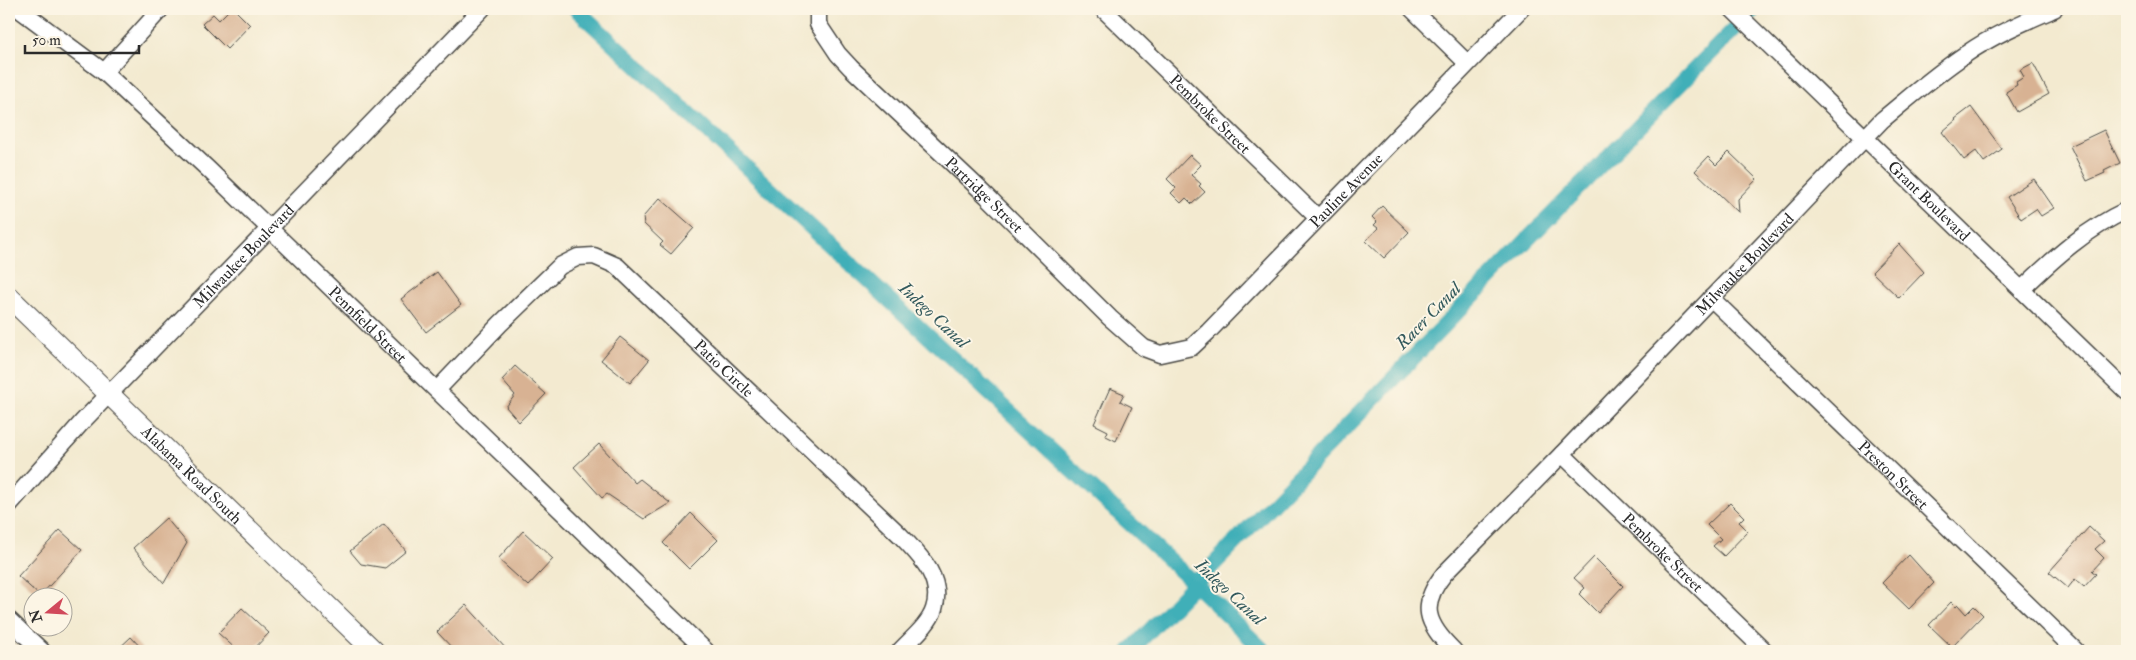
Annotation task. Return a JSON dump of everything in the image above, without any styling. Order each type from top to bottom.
[{"type":"street","name":"Pennfield Street","points":[[19,9],[104,72],[208,168],[706,651]]},
{"type":"street","points":[[104,72],[161,9]]},
{"type":"street","name":"Milwaukee Boulevard","points":[[9,505],[83,421],[482,9]]},
{"type":"street","name":"Pembroke Street","points":[[1103,9],[1318,218]]},
{"type":"street","points":[[1412,9],[1467,63]]},
{"type":"street","name":"Pauline Avenue","points":[[1160,354],[1192,347],[1521,9]]},
{"type":"street","name":"Grant Boulevard","points":[[1732,9],[2022,288],[2127,392]]},
{"type":"street","name":"Milwaulee Boulevard","points":[[1454,651],[1434,629],[1428,609],[1432,588],[1462,555],[1562,454],[1882,120],[1932,78],[1967,53],[2022,22],[2054,9]]},
{"type":"street","name":"Partridge Street","points":[[818,16],[844,61],[986,196],[1054,264],[1144,348],[1160,354]]},
{"type":"street","points":[[2022,288],[2048,263],[2085,233],[2127,210]]},
{"type":"street","name":"Patio Circle","points":[[437,390],[500,324],[560,266],[578,257],[594,256],[617,266],[900,535],[928,567],[936,584],[934,609],[925,624],[900,651]]},
{"type":"street","name":"Alabama Road South","points":[[9,297],[374,651]]},
{"type":"street","name":"Preston Street","points":[[1711,298],[2076,651]]},
{"type":"street","name":"Pembroke Street","points":[[1562,454],[1765,651]]},
{"type":"street","points":[[9,620],[42,651]]},
{"type":"building","points":[[230,9],[234,9],[250,25],[227,49],[202,24],[213,14],[219,20]]},
{"type":"building","points":[[2033,63],[2049,94],[2017,112],[2006,92],[2017,85],[2016,82],[2024,77],[2020,70]]},
{"type":"building","points":[[1971,107],[2002,149],[1984,162],[1976,151],[1964,160],[1942,132]]},
{"type":"building","points":[[2104,130],[2120,163],[2104,171],[2105,173],[2087,181],[2070,146]]},
{"type":"building","points":[[1729,152],[1757,179],[1738,199],[1739,213],[1695,171],[1708,157],[1716,165]]},
{"type":"building","points":[[1190,155],[1201,165],[1191,175],[1201,184],[1199,186],[1205,192],[1192,204],[1186,198],[1181,203],[1171,193],[1176,188],[1167,179]]},
{"type":"building","points":[[2034,179],[2054,208],[2041,216],[2036,209],[2021,219],[2007,197]]},
{"type":"building","points":[[660,198],[694,228],[671,254],[660,245],[663,242],[644,224],[643,217]]},
{"type":"building","points":[[1382,206],[1409,232],[1384,258],[1366,241],[1378,228],[1374,225],[1377,222],[1372,217]]},
{"type":"building","points":[[1899,244],[1924,272],[1899,298],[1872,272]]},
{"type":"building","points":[[437,272],[461,305],[426,332],[401,299]]},
{"type":"building","points":[[620,337],[649,360],[630,383],[601,360]]},
{"type":"building","points":[[515,366],[546,394],[519,422],[506,407],[515,395],[502,380]]},
{"type":"building","points":[[1110,388],[1124,394],[1120,401],[1132,407],[1116,441],[1106,436],[1108,431],[1094,424]]},
{"type":"building","points":[[599,444],[635,483],[640,479],[670,503],[644,519],[607,494],[602,498],[574,467]]},
{"type":"building","points":[[1730,503],[1744,517],[1739,522],[1748,531],[1724,556],[1713,546],[1721,539],[1707,525]]},
{"type":"building","points":[[691,513],[718,540],[689,569],[663,543]]},
{"type":"building","points":[[166,518],[187,543],[164,583],[133,548]]},
{"type":"building","points":[[384,524],[406,551],[385,568],[361,564],[350,551]]},
{"type":"building","points":[[2089,527],[2104,541],[2095,549],[2104,558],[2092,571],[2096,574],[2084,587],[2075,579],[2068,588],[2049,572]]},
{"type":"building","points":[[60,530],[82,550],[47,588],[31,588],[18,576]]},
{"type":"building","points":[[523,531],[553,559],[528,586],[498,559]]},
{"type":"building","points":[[1909,555],[1934,583],[1909,609],[1882,583]]},
{"type":"building","points":[[1594,557],[1623,586],[1598,613],[1579,594],[1585,588],[1574,578]]},
{"type":"building","points":[[1951,602],[1956,607],[1958,605],[1966,614],[1974,606],[1983,615],[1952,647],[1929,625]]},
{"type":"building","points":[[466,605],[508,651],[455,651],[437,632]]},
{"type":"building","points":[[242,608],[269,633],[252,651],[238,651],[218,633]]},
{"type":"building","points":[[131,637],[144,651],[116,651]]},
{"type":"waterway","name":"Indego Canal","points":[[576,9],[1195,584],[1264,651]]},
{"type":"waterway","name":"Racer Canal","points":[[1130,651],[1525,242],[1754,9]]}]
